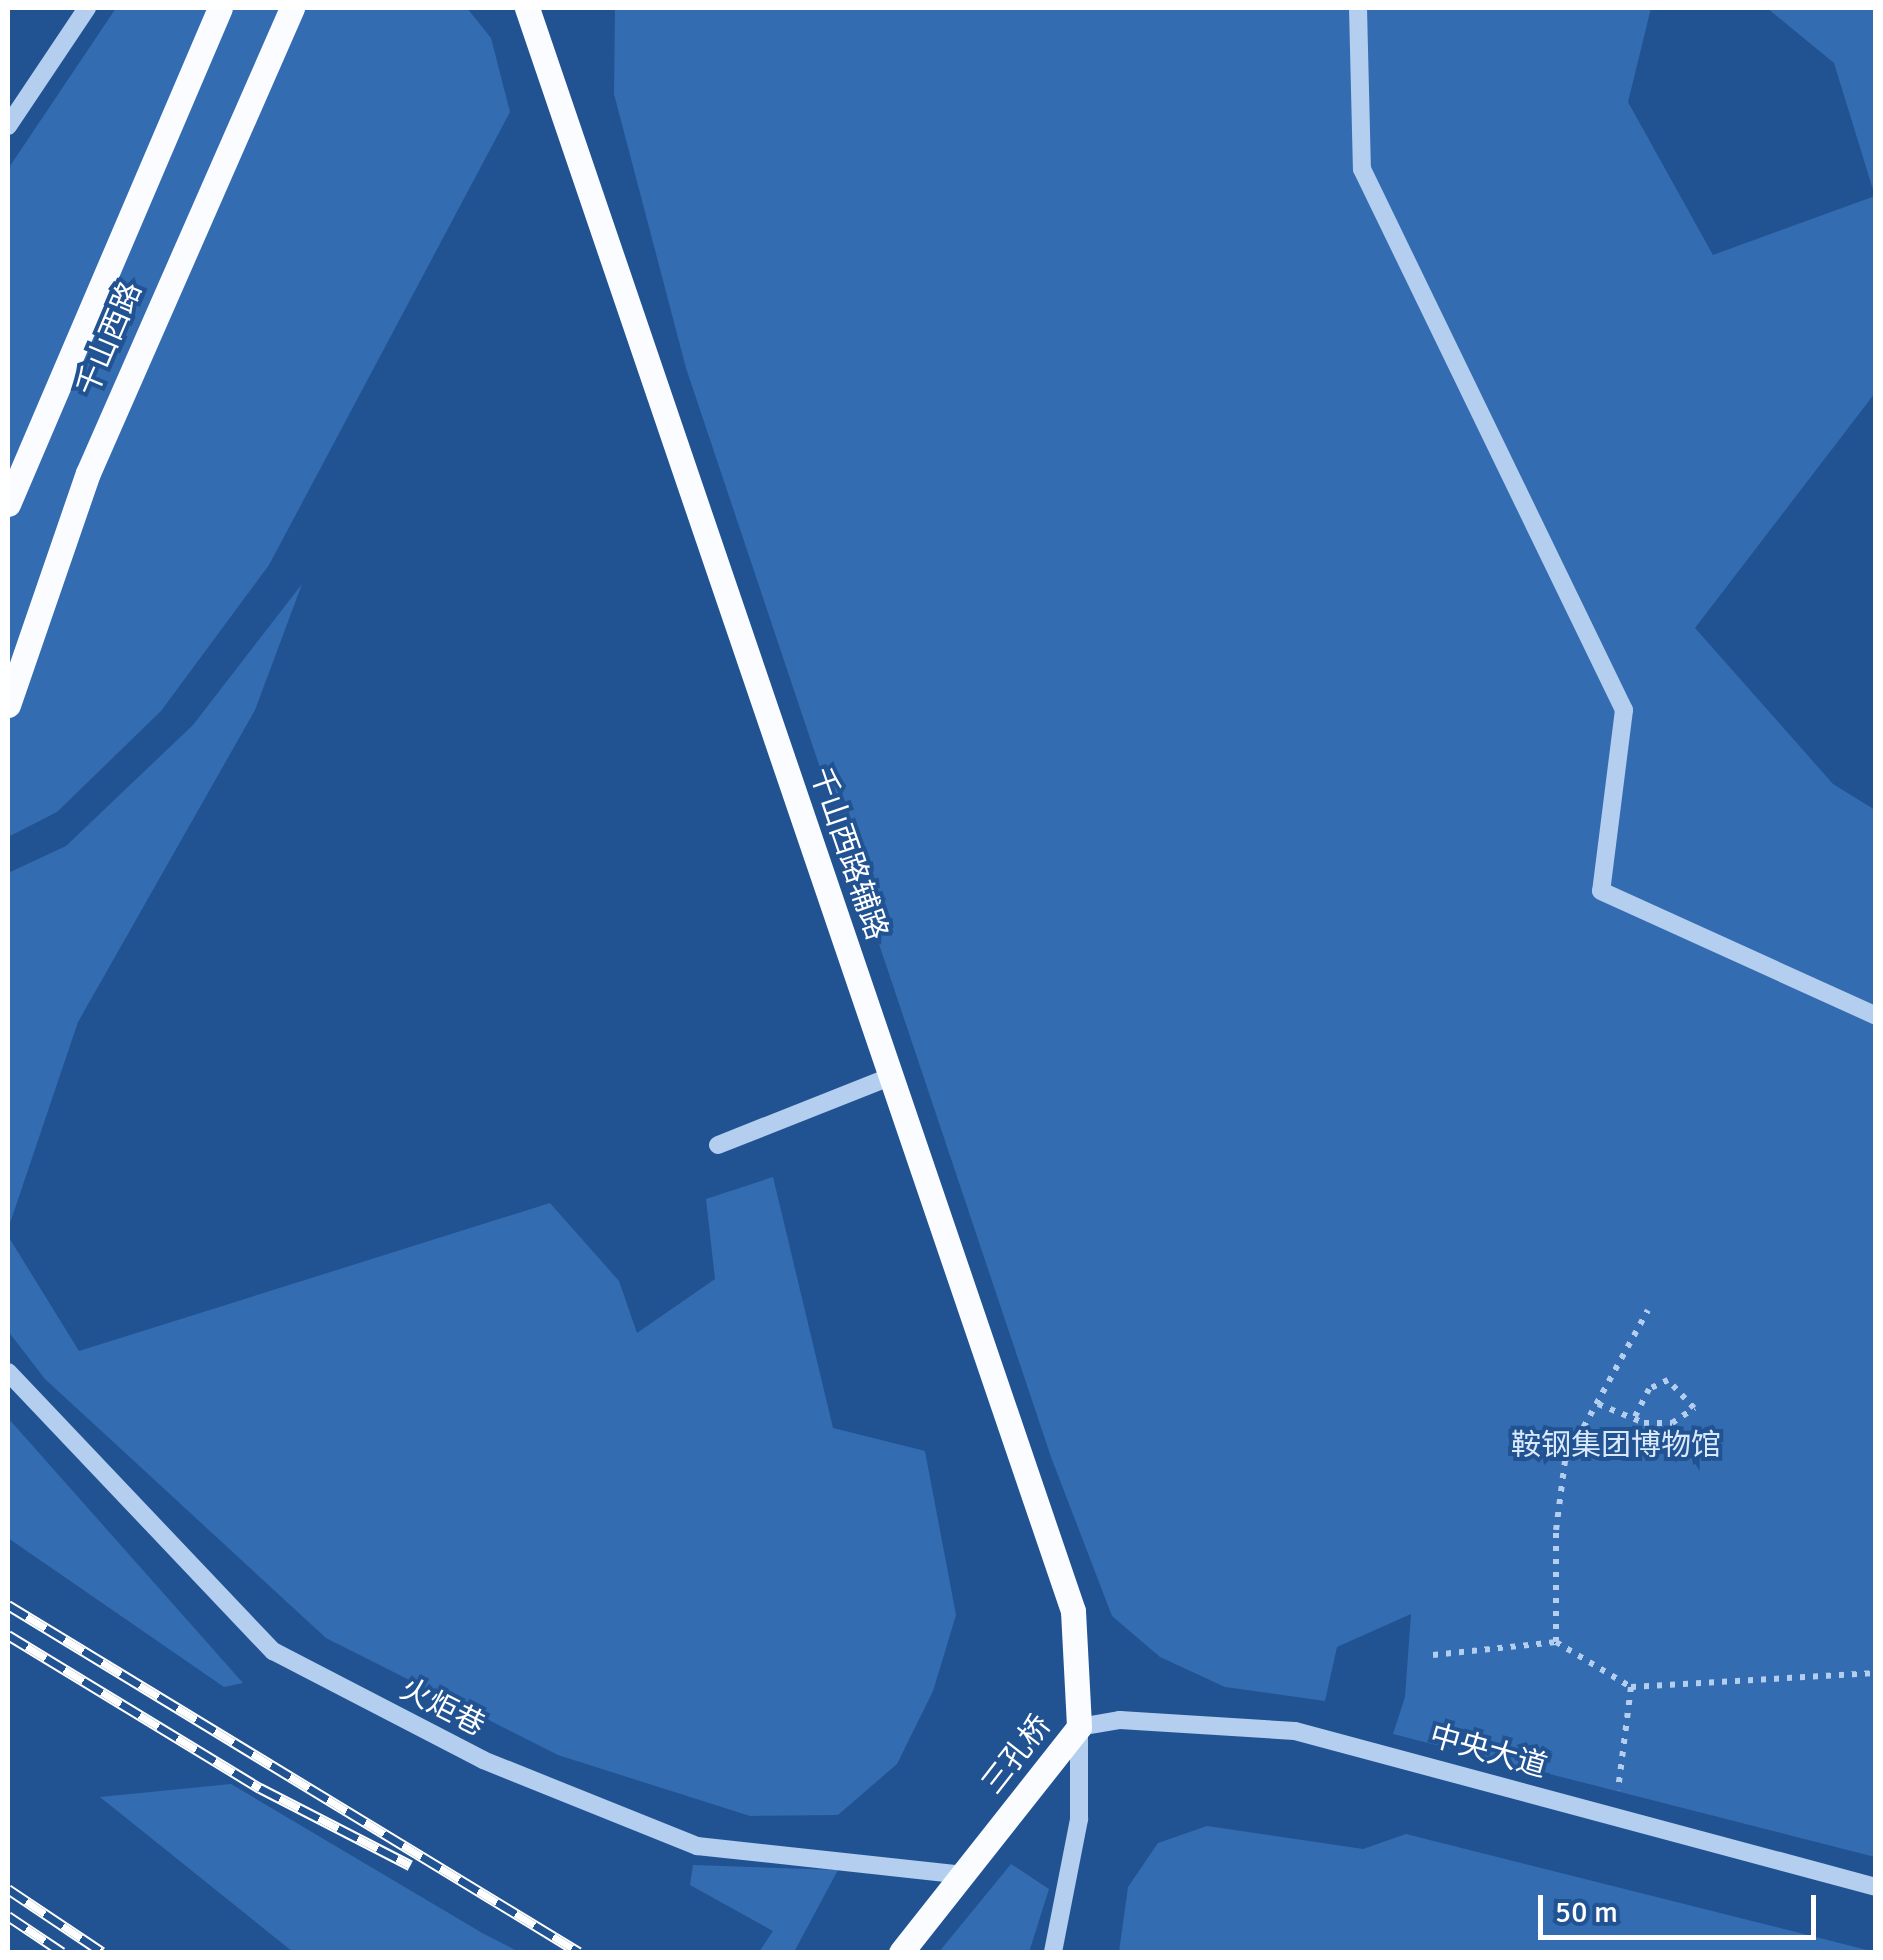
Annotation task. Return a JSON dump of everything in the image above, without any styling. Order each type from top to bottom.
[{"type":"main road","name":"千山西路","points":[[8,504],[220,8]]},
{"type":"main road","name":"千山西路","points":[[8,704],[88,473],[292,8]]},
{"type":"main road","name":"千山西路辅路","points":[[527,8],[1073,1611],[1079,1727]]},
{"type":"main road","name":"三孔桥","points":[[901,1952],[966,1875],[1079,1727]]},
{"type":"street","points":[[8,126],[87,8]]},
{"type":"street","points":[[1358,8],[1362,168],[1624,710],[1600,892],[1876,1016]]},
{"type":"street","points":[[718,1146],[890,1077]]},
{"type":"street","name":"火炬巷","points":[[8,1372],[273,1651],[483,1760],[697,1846],[966,1875]]},
{"type":"street","name":"中央大道","points":[[1079,1727],[1207,1721],[1295,1731],[1876,1887]]},
{"type":"street","name":"三孔桥","points":[[1053,1952],[1079,1819],[1079,1727]]},
{"type":"path","points":[[1556,1642],[1556,1530],[1565,1461],[1648,1310]]},
{"type":"path","points":[[1598,1404],[1634,1418],[1672,1423],[1694,1408],[1668,1380],[1649,1389],[1634,1418]]},
{"type":"path","points":[[1433,1655],[1556,1642],[1630,1687],[1876,1673]]},
{"type":"path","points":[[1616,1816],[1630,1687]]},
{"type":"green space","points":[[116,8],[467,8],[491,38],[510,112],[269,565],[161,711],[57,812],[8,837],[8,169]]},
{"type":"green space","name":"鞍钢集团博物馆","points":[[615,8],[1651,8],[1628,102],[1713,255],[1875,196],[1875,393],[1695,628],[1833,784],[1875,810],[1875,1857],[1393,1734],[1405,1697],[1411,1614],[1337,1647],[1325,1701],[1225,1687],[1160,1657],[1112,1616],[1051,1457],[686,368],[614,94]]},
{"type":"green space","points":[[1767,8],[1875,8],[1875,196],[1834,63]]},
{"type":"green space","points":[[302,584],[255,710],[78,1022],[8,1229],[8,873],[66,846],[193,725]]},
{"type":"green space","points":[[773,1177],[833,1428],[925,1451],[956,1615],[933,1691],[897,1764],[838,1815],[750,1816],[558,1755],[326,1638],[45,1379],[8,1331],[8,1236],[79,1351],[550,1203],[619,1281],[637,1333],[715,1279],[706,1199]]},
{"type":"green space","points":[[8,1418],[243,1683],[224,1687],[8,1538]]},
{"type":"green space","points":[[231,1784],[519,1952],[293,1952],[100,1797]]},
{"type":"green space","points":[[1207,1826],[1363,1849],[1406,1834],[1875,1952],[1119,1952],[1128,1887],[1158,1843]]},
{"type":"green space","points":[[1011,1864],[1049,1889],[1029,1952],[939,1952]]},
{"type":"green space","points":[[693,1865],[838,1870],[794,1952],[759,1952],[773,1931],[690,1885]]},
{"type":"railway","points":[[8,1605],[579,1952]]},
{"type":"railway","points":[[8,1635],[260,1788],[410,1865]]},
{"type":"railway","points":[[8,1889],[102,1952]]},
{"type":"railway","points":[[8,1916],[62,1952]]}]
